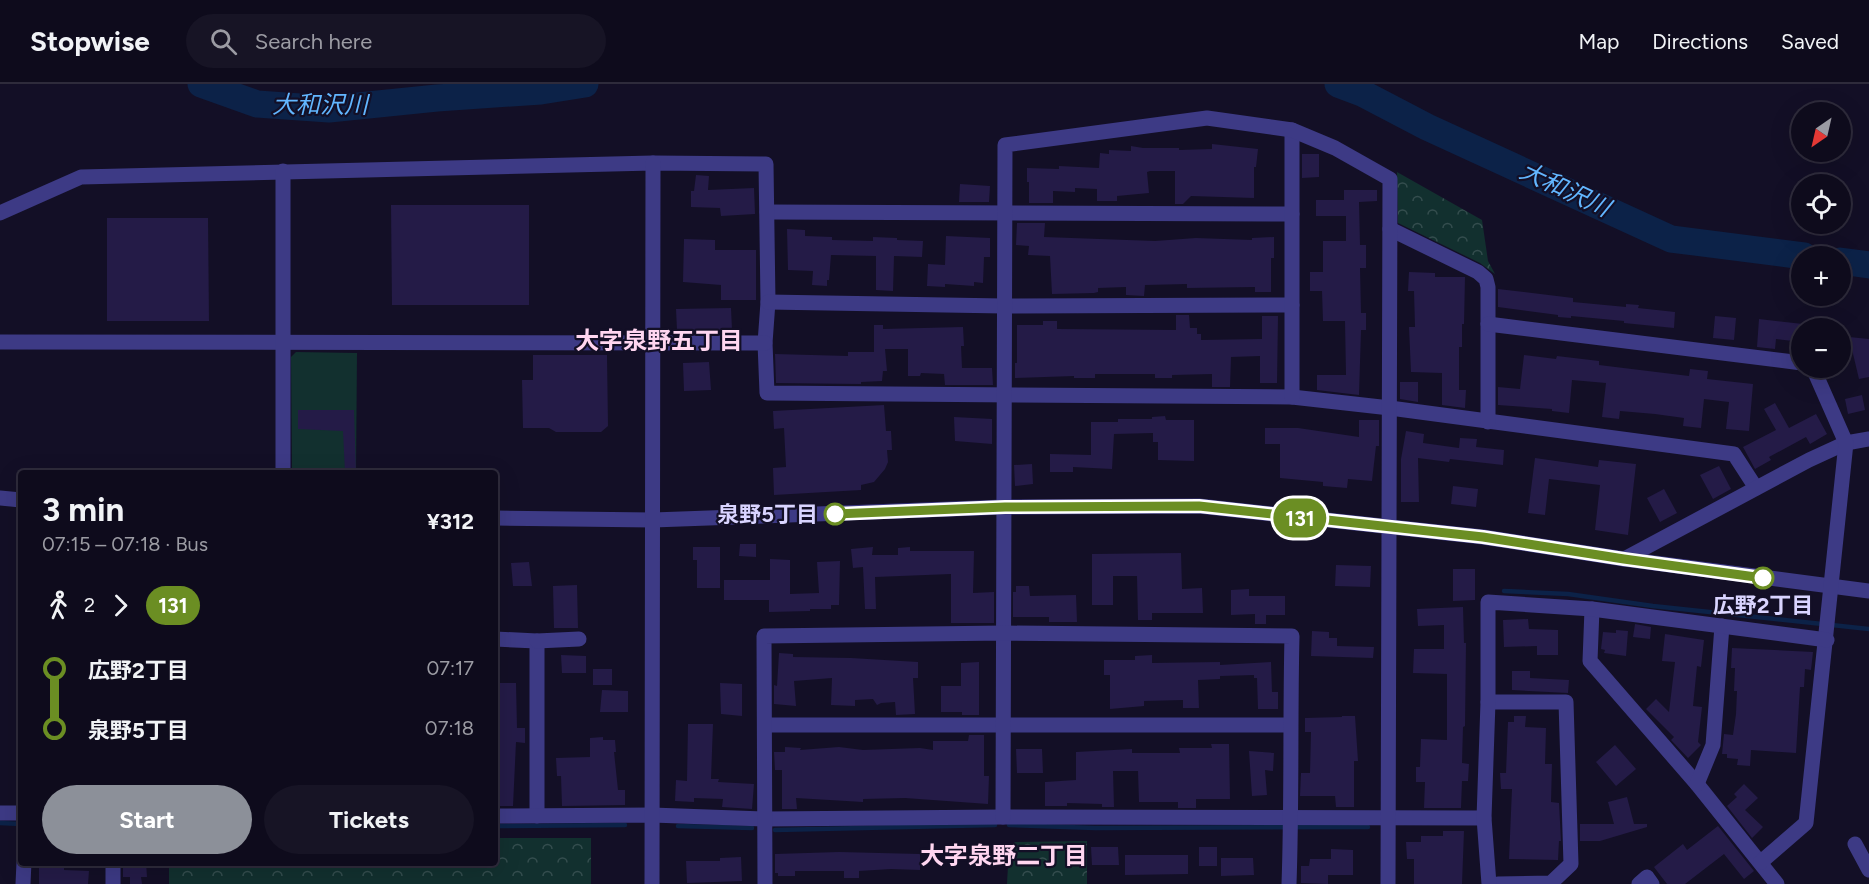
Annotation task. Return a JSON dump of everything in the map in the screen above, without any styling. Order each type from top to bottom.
[{"type":"street","points":[[1003,817],[1005,145],[1207,118],[1292,130],[1335,148],[1390,179],[1388,884]]},
{"type":"street","points":[[1292,130],[1292,397]]},
{"type":"street","points":[[652,884],[653,163]]},
{"type":"street","points":[[0,213],[81,177],[653,163],[766,164],[767,393],[1292,397],[1734,454],[1756,488]]},
{"type":"street","points":[[283,171],[283,470]]},
{"type":"street","points":[[767,212],[1292,214]]},
{"type":"street","points":[[1390,229],[1478,272],[1486,279],[1488,287],[1488,422]]},
{"type":"street","points":[[768,302],[1004,306],[1292,305]]},
{"type":"street","points":[[1488,324],[1791,362]]},
{"type":"street","points":[[0,342],[765,343]]},
{"type":"street","points":[[1761,862],[1806,823],[1846,443],[1817,378]]},
{"type":"street","points":[[1624,559],[1809,460],[1846,443],[1869,439]]},
{"type":"street","points":[[0,498],[18,500]]},
{"type":"street","points":[[498,518],[653,520],[1005,507],[1199,506],[1483,537],[1624,559],[1869,591]]},
{"type":"street","points":[[1489,884],[1484,818],[1488,702],[1488,602],[1592,609],[1827,640]]},
{"type":"street","points":[[1592,609],[1590,661],[1697,784],[1777,884]]},
{"type":"street","points":[[1697,784],[1713,745],[1722,626]]},
{"type":"street","points":[[765,884],[764,636],[1004,633],[1292,636],[1290,725],[1292,818],[1289,884]]},
{"type":"street","points":[[498,639],[537,642],[579,639]]},
{"type":"street","points":[[537,642],[537,816]]},
{"type":"street","points":[[1488,702],[1566,702],[1571,864],[1551,884],[1498,884]]},
{"type":"street","points":[[765,725],[1290,725]]},
{"type":"street","points":[[0,813],[18,813]]},
{"type":"street","points":[[498,816],[651,815],[765,819],[1484,818]]},
{"type":"street","points":[[1855,844],[1869,870]]},
{"type":"street","points":[[23,884],[24,866]]},
{"type":"street","points":[[113,866],[113,884]]},
{"type":"street","points":[[1639,884],[1647,878],[1652,884]]},
{"type":"green space","points":[[1397,172],[1482,220],[1488,261],[1495,274],[1480,263],[1398,223]]},
{"type":"green space","points":[[296,352],[357,353],[356,470],[292,470],[291,357]]},
{"type":"green space","points":[[498,838],[591,838],[591,884],[169,884],[169,866],[498,866]]},
{"type":"green space","points":[[1087,841],[1087,884],[1007,884],[1009,848],[1015,842]]},
{"type":"building","points":[[1212,144],[1258,149],[1256,167],[1254,167],[1254,198],[1191,196],[1183,204],[1175,204],[1175,171],[1150,171],[1147,172],[1149,193],[1117,196],[1117,201],[1097,201],[1097,189],[1075,188],[1075,192],[1053,191],[1053,203],[1029,203],[1027,168],[1059,169],[1059,166],[1099,168],[1100,153],[1109,154],[1109,150],[1131,151],[1131,146],[1179,148],[1179,150],[1212,149]]},
{"type":"building","points":[[1302,154],[1319,154],[1319,177],[1302,178]]},
{"type":"building","points":[[696,175],[709,176],[708,190],[754,188],[755,214],[721,216],[720,208],[691,207],[691,191],[694,191]]},
{"type":"building","points":[[960,184],[990,186],[989,202],[959,202]]},
{"type":"building","points":[[1344,190],[1377,190],[1377,201],[1359,202],[1360,245],[1366,245],[1366,268],[1360,268],[1361,313],[1366,313],[1366,330],[1361,330],[1359,395],[1317,390],[1317,375],[1346,375],[1345,321],[1323,321],[1322,291],[1310,291],[1310,272],[1323,272],[1323,241],[1346,241],[1346,216],[1316,216],[1316,200],[1344,200]]},
{"type":"building","points":[[391,205],[529,205],[529,305],[392,305]]},
{"type":"building","points":[[107,218],[208,218],[209,321],[107,321]]},
{"type":"building","points":[[1017,223],[1045,223],[1044,237],[1155,241],[1196,238],[1252,240],[1252,238],[1274,237],[1274,258],[1271,258],[1271,292],[1255,292],[1255,287],[1187,288],[1187,284],[1145,285],[1144,296],[1126,295],[1126,287],[1098,288],[1098,292],[1094,293],[1052,294],[1050,256],[1028,255],[1029,246],[1016,245]]},
{"type":"building","points":[[787,229],[805,230],[805,236],[832,237],[832,240],[873,241],[873,237],[923,241],[922,257],[894,256],[893,291],[876,290],[876,256],[831,255],[827,286],[812,285],[813,271],[788,270]]},
{"type":"building","points":[[946,236],[990,238],[990,257],[984,257],[983,283],[974,282],[974,286],[945,284],[945,287],[927,286],[928,264],[945,265]]},
{"type":"building","points":[[684,239],[715,240],[715,250],[756,250],[756,300],[721,300],[721,285],[683,282]]},
{"type":"building","points":[[1409,272],[1435,273],[1435,277],[1465,277],[1464,324],[1462,324],[1462,347],[1459,347],[1459,390],[1466,390],[1465,408],[1442,405],[1442,373],[1411,372],[1409,327],[1415,327],[1414,291],[1408,291]]},
{"type":"building","points":[[1498,289],[1573,298],[1573,302],[1626,307],[1626,304],[1639,305],[1638,308],[1675,312],[1674,328],[1624,323],[1624,321],[1558,317],[1558,315],[1498,307]]},
{"type":"building","points":[[731,308],[732,330],[677,330],[676,309]]},
{"type":"building","points":[[1176,315],[1189,315],[1190,328],[1197,328],[1197,334],[1201,334],[1201,340],[1262,339],[1262,316],[1278,316],[1277,383],[1260,383],[1260,356],[1231,357],[1230,387],[1212,387],[1212,374],[1172,375],[1172,378],[1155,378],[1155,374],[1095,374],[1095,378],[1074,378],[1074,376],[1015,378],[1017,325],[1043,325],[1043,321],[1057,321],[1057,329],[1176,330]]},
{"type":"building","points":[[1715,316],[1736,318],[1734,340],[1713,338]]},
{"type":"building","points":[[1759,319],[1791,323],[1791,341],[1776,339],[1775,349],[1757,347]]},
{"type":"building","points":[[874,325],[883,325],[883,329],[963,327],[962,368],[992,368],[993,385],[945,385],[944,374],[921,373],[920,376],[908,376],[908,349],[885,349],[887,371],[883,371],[882,381],[861,382],[861,384],[776,383],[775,354],[848,356],[848,352],[874,352]]},
{"type":"building","points":[[1851,337],[1869,339],[1869,377],[1859,379]]},
{"type":"building","points":[[533,355],[607,355],[608,426],[601,432],[556,432],[549,428],[523,428],[522,380],[533,380]]},
{"type":"building","points":[[1524,355],[1599,361],[1599,365],[1689,376],[1690,369],[1708,371],[1707,379],[1753,384],[1749,431],[1726,429],[1729,402],[1704,399],[1701,428],[1683,426],[1684,418],[1655,414],[1620,411],[1619,419],[1602,417],[1606,383],[1572,380],[1569,413],[1552,411],[1552,409],[1498,405],[1498,387],[1520,389]]},
{"type":"building","points":[[709,362],[711,390],[684,391],[683,363]]},
{"type":"building","points":[[1400,382],[1418,382],[1418,402],[1400,399]]},
{"type":"building","points":[[1862,395],[1865,410],[1848,414],[1845,399]]},
{"type":"building","points":[[1775,403],[1789,428],[1816,414],[1827,434],[1810,444],[1806,437],[1769,457],[1771,460],[1755,469],[1743,447],[1776,430],[1764,409]]},
{"type":"building","points":[[884,405],[886,431],[891,431],[892,450],[887,450],[888,462],[874,482],[861,485],[861,490],[774,495],[773,468],[786,467],[784,428],[774,429],[773,411]]},
{"type":"building","points":[[298,410],[354,410],[356,470],[345,470],[343,431],[298,429]]},
{"type":"building","points":[[1165,416],[1166,420],[1194,420],[1194,461],[1158,460],[1158,442],[1153,442],[1153,433],[1114,434],[1112,469],[1073,467],[1073,472],[1050,472],[1050,454],[1091,455],[1091,422],[1118,422],[1118,419],[1152,419],[1152,417]]},
{"type":"building","points":[[954,417],[992,419],[992,444],[955,441]]},
{"type":"building","points":[[1359,420],[1379,420],[1379,446],[1376,446],[1372,481],[1348,479],[1347,488],[1323,486],[1323,482],[1280,478],[1280,444],[1265,444],[1265,428],[1298,428],[1359,437]]},
{"type":"building","points":[[1406,431],[1424,434],[1423,443],[1459,448],[1460,438],[1477,439],[1476,447],[1504,450],[1503,465],[1418,458],[1419,502],[1401,502],[1401,459]]},
{"type":"building","points":[[1535,458],[1598,467],[1599,460],[1636,464],[1628,535],[1595,530],[1600,485],[1549,479],[1545,515],[1528,513]]},
{"type":"building","points":[[1032,464],[1033,484],[1015,486],[1014,465]]},
{"type":"building","points":[[1719,466],[1731,489],[1713,499],[1700,475]]},
{"type":"building","points":[[1453,486],[1478,489],[1476,507],[1451,504]]},
{"type":"building","points":[[1664,489],[1677,513],[1660,522],[1647,498]]},
{"type":"building","points":[[740,544],[756,544],[756,557],[739,556]]},
{"type":"building","points":[[693,547],[720,547],[720,588],[697,588],[697,560],[693,560]]},
{"type":"building","points":[[873,547],[872,555],[898,555],[898,548],[910,547],[910,551],[974,551],[973,593],[994,592],[994,623],[951,623],[951,574],[875,577],[876,609],[865,609],[863,567],[853,568],[851,549]]},
{"type":"building","points":[[1181,553],[1182,589],[1202,588],[1203,613],[1152,613],[1152,620],[1138,620],[1137,576],[1113,576],[1113,605],[1092,605],[1092,554]]},
{"type":"building","points":[[770,559],[790,560],[790,594],[819,593],[817,562],[840,561],[839,605],[831,605],[831,609],[769,612],[769,600],[724,600],[724,580],[770,580]]},
{"type":"building","points":[[529,562],[532,586],[513,586],[511,563]]},
{"type":"building","points":[[1336,565],[1371,566],[1370,587],[1335,586]]},
{"type":"building","points":[[1453,569],[1475,569],[1475,600],[1453,601]]},
{"type":"building","points":[[577,585],[578,628],[554,628],[553,586]]},
{"type":"building","points":[[1016,586],[1029,586],[1030,596],[1076,595],[1077,622],[1049,622],[1049,617],[1013,617],[1013,592],[1016,592]]},
{"type":"building","points":[[1249,589],[1249,596],[1285,596],[1285,615],[1266,615],[1266,624],[1255,624],[1255,614],[1231,615],[1231,590]]},
{"type":"building","points":[[1463,607],[1464,643],[1466,643],[1462,763],[1469,764],[1468,781],[1462,781],[1461,808],[1424,808],[1425,782],[1416,782],[1416,767],[1420,767],[1421,739],[1447,740],[1447,674],[1413,673],[1414,649],[1444,649],[1444,625],[1418,626],[1417,609]]},
{"type":"building","points":[[1528,619],[1529,629],[1558,630],[1558,655],[1537,655],[1537,646],[1504,647],[1503,620]]},
{"type":"building","points":[[1635,624],[1651,627],[1650,639],[1633,637]]},
{"type":"building","points":[[1616,630],[1628,631],[1626,656],[1604,653],[1605,650],[1601,649],[1603,632],[1616,633]]},
{"type":"building","points":[[1312,631],[1329,632],[1329,638],[1337,638],[1337,646],[1374,647],[1373,658],[1311,656]]},
{"type":"building","points":[[1665,634],[1704,640],[1701,667],[1697,666],[1693,706],[1702,707],[1698,742],[1701,745],[1688,758],[1671,740],[1674,737],[1646,709],[1656,699],[1669,712],[1675,662],[1662,661]]},
{"type":"building","points":[[1732,648],[1813,652],[1811,670],[1805,669],[1804,687],[1800,687],[1796,753],[1751,750],[1750,766],[1737,765],[1738,759],[1727,758],[1727,754],[1722,754],[1724,734],[1733,735],[1736,714],[1737,691],[1734,691],[1735,668],[1731,668]]},
{"type":"building","points":[[779,653],[793,654],[793,657],[918,662],[918,678],[913,678],[915,714],[896,715],[895,702],[877,705],[873,699],[855,700],[855,706],[831,705],[832,678],[794,681],[796,706],[774,704],[774,685],[777,686]]},
{"type":"building","points":[[561,655],[586,656],[586,673],[562,673]]},
{"type":"building","points":[[1152,655],[1152,663],[1220,662],[1220,665],[1271,662],[1272,692],[1278,692],[1278,709],[1258,709],[1257,678],[1254,678],[1254,675],[1220,676],[1220,679],[1198,680],[1199,708],[1183,708],[1183,700],[1144,701],[1144,706],[1110,709],[1110,675],[1104,675],[1104,660],[1135,660],[1135,656]]},
{"type":"building","points":[[979,662],[979,715],[941,712],[941,686],[961,686],[961,663]]},
{"type":"building","points":[[593,669],[612,669],[612,685],[593,685]]},
{"type":"building","points":[[1512,671],[1530,671],[1530,678],[1569,680],[1568,693],[1512,690]]},
{"type":"building","points":[[500,683],[516,683],[517,728],[525,728],[525,743],[516,742],[513,806],[498,806]]},
{"type":"building","points":[[720,683],[742,684],[742,716],[721,714]]},
{"type":"building","points":[[602,690],[628,691],[628,712],[600,712]]},
{"type":"building","points":[[1355,716],[1358,761],[1354,761],[1354,807],[1336,807],[1335,796],[1300,796],[1301,773],[1310,773],[1311,732],[1305,732],[1305,718]]},
{"type":"building","points":[[1514,716],[1526,716],[1525,727],[1546,728],[1545,764],[1552,764],[1551,802],[1559,803],[1561,841],[1559,841],[1558,860],[1509,859],[1512,789],[1501,789],[1500,773],[1506,773],[1508,722],[1514,722]]},
{"type":"building","points":[[688,724],[713,724],[711,779],[719,779],[718,782],[754,784],[752,809],[722,807],[723,799],[694,798],[694,802],[675,801],[676,780],[687,781]]},
{"type":"building","points":[[969,735],[984,735],[984,776],[989,776],[988,804],[905,798],[863,799],[863,802],[796,798],[797,809],[782,809],[782,770],[775,770],[774,752],[785,752],[785,747],[801,748],[800,750],[839,747],[863,750],[920,748],[933,750],[933,741],[968,741]]},
{"type":"building","points":[[603,737],[603,740],[615,740],[618,790],[625,790],[625,805],[562,806],[561,776],[557,776],[556,758],[590,757],[590,738]]},
{"type":"building","points":[[1211,744],[1229,744],[1230,799],[1196,799],[1196,808],[1178,808],[1178,802],[1139,802],[1138,771],[1113,771],[1114,807],[1102,807],[1102,804],[1067,803],[1067,806],[1045,806],[1045,782],[1076,780],[1076,752],[1132,749],[1132,753],[1180,753],[1179,748],[1212,748]]},
{"type":"building","points":[[1615,745],[1636,769],[1616,786],[1596,762]]},
{"type":"building","points":[[1016,749],[1042,749],[1043,773],[1017,773]]},
{"type":"building","points":[[1249,751],[1274,753],[1273,771],[1265,770],[1267,795],[1252,796]]},
{"type":"building","points":[[1744,784],[1758,798],[1745,810],[1763,827],[1752,838],[1727,806],[1737,797],[1734,794]]},
{"type":"building","points":[[1627,797],[1634,824],[1647,824],[1647,827],[1600,841],[1580,841],[1580,824],[1614,824],[1608,802]]},
{"type":"building","points":[[1718,826],[1754,871],[1744,879],[1724,854],[1685,884],[1667,884],[1654,867],[1683,844],[1687,850]]},
{"type":"building","points":[[1443,831],[1464,831],[1462,884],[1414,884],[1414,859],[1407,859],[1406,842],[1421,842],[1421,836],[1443,836]]},
{"type":"building","points":[[1091,847],[1118,847],[1119,865],[1092,865]]},
{"type":"building","points":[[1199,847],[1217,847],[1217,866],[1199,866]]},
{"type":"building","points":[[1331,849],[1353,850],[1353,875],[1328,875],[1328,884],[1301,883],[1301,866],[1309,866],[1310,859],[1331,859]]},
{"type":"building","points":[[839,852],[920,854],[920,870],[859,871],[859,878],[844,878],[844,871],[795,871],[795,876],[778,876],[778,873],[775,873],[775,854]]},
{"type":"building","points":[[1125,855],[1188,855],[1188,874],[1125,875]]},
{"type":"building","points":[[741,857],[742,881],[687,883],[686,861],[720,861],[720,858]]},
{"type":"building","points":[[1221,858],[1253,858],[1254,875],[1221,876]]},
{"type":"building","points":[[39,866],[64,866],[64,870],[89,871],[88,884],[39,884]]},
{"type":"building","points":[[123,866],[146,866],[147,877],[141,877],[142,884],[130,884],[130,877],[123,877]]},
{"type":"waterway","name":"大和沢川","points":[[201,84],[257,104],[329,109],[437,98],[541,91],[585,84]]},
{"type":"waterway","name":"大和沢川","points":[[1338,84],[1362,93],[1427,127],[1671,239],[1791,254]]},
{"type":"waterway","name":"大和沢川","points":[[1851,263],[1869,265]]},
{"type":"waterway","points":[[1504,591],[1568,594],[1653,606],[1869,629]]},
{"type":"waterway","points":[[0,823],[18,824]]},
{"type":"waterway","points":[[498,826],[625,825]]},
{"type":"waterway","points":[[775,830],[995,825]]},
{"type":"waterway","points":[[1009,825],[1095,828],[1368,827]]},
{"type":"waterway","points":[[678,826],[752,828]]},
{"type":"bus line","name":"131","points":[[835,514],[1005,507],[1199,506],[1483,537],[1763,578]]},
{"type":"place","name":"泉野5丁目","points":[[835,514]]},
{"type":"place","name":"広野2丁目","points":[[1763,578]]},
{"type":"district","name":"大字泉野五丁目","points":[[659,340]]},
{"type":"district","name":"大字泉野二丁目","points":[[1004,855]]}]
